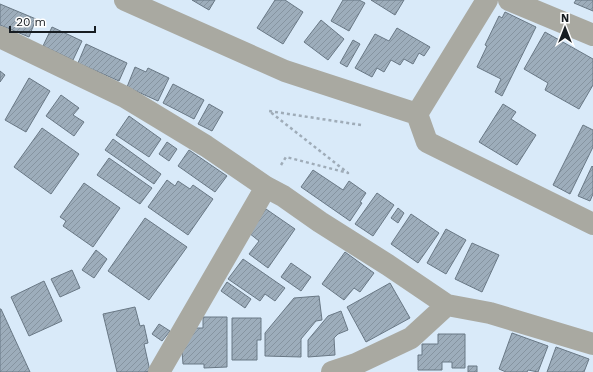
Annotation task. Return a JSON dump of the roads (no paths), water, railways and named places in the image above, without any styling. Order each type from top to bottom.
[{"type":"street","points":[[125,0],[285,71],[417,114]]},
{"type":"street","points":[[417,114],[487,0]]},
{"type":"street","points":[[509,0],[593,36]]},
{"type":"street","points":[[0,37],[125,97],[206,146],[447,305],[490,313],[593,344]]},
{"type":"street","points":[[417,114],[427,142],[593,224]]},
{"type":"street","points":[[159,372],[266,187]]},
{"type":"street","points":[[332,372],[356,364],[411,338],[447,305]]}]
